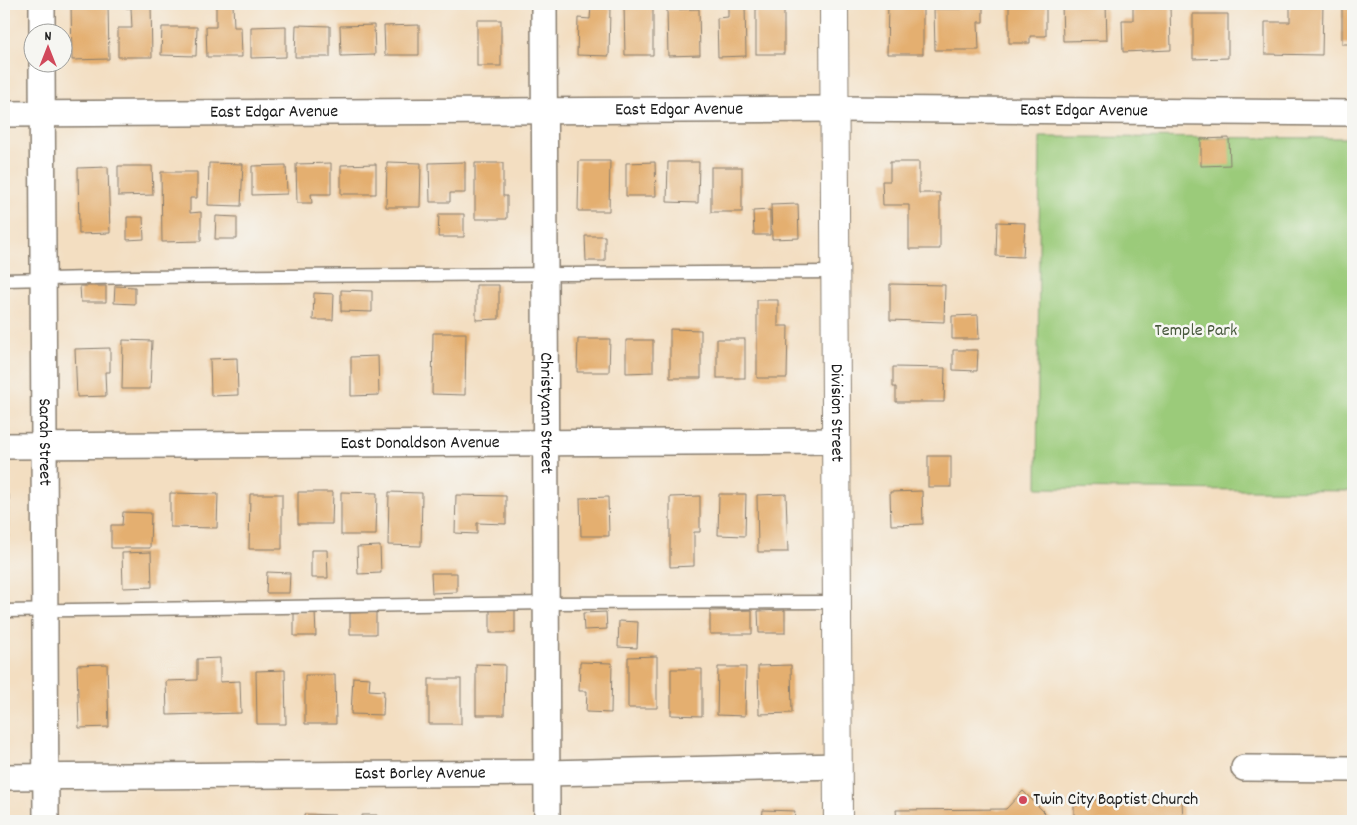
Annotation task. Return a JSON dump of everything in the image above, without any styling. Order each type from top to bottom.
[{"type":"street","points":[[42,4],[42,22]]},
{"type":"street","name":"Christyann Street","points":[[544,4],[547,821]]},
{"type":"street","name":"Division Street","points":[[834,4],[838,821]]},
{"type":"street","name":"Sarah Street","points":[[42,72],[46,821]]},
{"type":"street","name":"East Edgar Avenue","points":[[4,114],[834,109],[1353,113]]},
{"type":"street","name":"East Donaldson Avenue","points":[[4,446],[836,441]]},
{"type":"street","name":"East Borley Avenue","points":[[4,777],[546,773],[838,766]]},
{"type":"street","points":[[1244,768],[1353,769]]},
{"type":"lane","points":[[4,280],[136,277],[836,272]]},
{"type":"lane","points":[[4,612],[546,603],[837,602]]},
{"type":"green space","name":"Temple Park","points":[[1040,137],[1353,138],[1353,491],[1037,488]]},
{"type":"building","points":[[71,4],[108,4],[109,59],[72,60]]},
{"type":"building","points":[[126,4],[151,4],[152,57],[118,57],[118,28],[132,28],[131,8],[126,8]]},
{"type":"building","points":[[216,4],[233,4],[234,27],[241,27],[242,57],[207,57],[206,27],[216,27]]},
{"type":"building","points":[[624,4],[653,4],[653,55],[625,55]]},
{"type":"building","points":[[728,4],[745,4],[746,56],[718,57],[717,18],[728,17]]},
{"type":"building","points":[[888,4],[923,4],[923,54],[887,54]]},
{"type":"building","points":[[962,4],[983,4],[983,22],[978,22],[979,50],[935,50],[934,9],[962,9]]},
{"type":"building","points":[[1009,4],[1046,4],[1046,36],[1030,36],[1030,43],[1009,43]]},
{"type":"building","points":[[1062,4],[1106,4],[1107,40],[1063,41]]},
{"type":"building","points":[[1290,4],[1323,4],[1322,55],[1265,54],[1265,22],[1290,22]]},
{"type":"building","points":[[756,5],[784,5],[784,54],[756,54]]},
{"type":"building","points":[[1170,6],[1171,50],[1123,52],[1122,20],[1133,20],[1133,7]]},
{"type":"building","points":[[591,7],[610,8],[609,56],[577,55],[578,18],[590,19]]},
{"type":"building","points":[[1342,8],[1353,8],[1353,44],[1342,44]]},
{"type":"building","points":[[699,9],[700,55],[668,56],[667,10]]},
{"type":"building","points":[[1193,14],[1228,14],[1228,58],[1193,59]]},
{"type":"building","points":[[477,20],[501,20],[501,66],[477,66]]},
{"type":"building","points":[[296,25],[330,26],[330,57],[295,57]]},
{"type":"building","points":[[374,25],[375,55],[341,56],[340,26]]},
{"type":"building","points":[[419,25],[419,55],[385,55],[384,26]]},
{"type":"building","points":[[286,26],[286,57],[251,58],[251,27]]},
{"type":"building","points":[[162,27],[197,27],[196,56],[161,55]]},
{"type":"building","points":[[1229,138],[1230,165],[1201,166],[1201,139]]},
{"type":"building","points":[[579,161],[610,161],[609,211],[578,211]]},
{"type":"building","points":[[387,162],[421,163],[420,207],[386,207]]},
{"type":"building","points":[[465,162],[465,193],[450,193],[450,202],[430,202],[429,163]]},
{"type":"building","points":[[655,162],[656,196],[626,196],[626,163]]},
{"type":"building","points":[[668,162],[699,162],[698,203],[667,202]]},
{"type":"building","points":[[890,162],[919,162],[919,193],[940,193],[940,249],[909,249],[909,205],[883,205],[882,181],[890,181]]},
{"type":"building","points":[[209,163],[243,164],[241,206],[208,205]]},
{"type":"building","points":[[331,163],[331,194],[311,194],[312,203],[297,203],[296,164]]},
{"type":"building","points":[[475,163],[503,163],[503,196],[507,196],[507,219],[475,219]]},
{"type":"building","points":[[376,164],[376,194],[341,194],[341,165]]},
{"type":"building","points":[[286,165],[287,194],[252,195],[252,166]]},
{"type":"building","points":[[118,166],[152,166],[153,195],[118,196]]},
{"type":"building","points":[[108,167],[110,233],[79,234],[78,168]]},
{"type":"building","points":[[711,167],[742,167],[742,212],[711,212]]},
{"type":"building","points":[[161,172],[197,172],[197,198],[190,198],[190,213],[201,212],[201,241],[162,242]]},
{"type":"building","points":[[798,204],[799,238],[772,239],[771,205]]},
{"type":"building","points":[[770,210],[770,235],[754,235],[753,211]]},
{"type":"building","points":[[439,214],[464,214],[464,237],[438,237]]},
{"type":"building","points":[[216,216],[237,217],[237,239],[215,239]]},
{"type":"building","points":[[127,217],[143,217],[144,239],[127,240]]},
{"type":"building","points":[[997,222],[1025,223],[1023,257],[996,256]]},
{"type":"building","points":[[585,236],[605,236],[605,261],[586,261]]},
{"type":"building","points":[[890,284],[945,285],[944,322],[890,320]]},
{"type":"building","points":[[476,285],[499,285],[499,319],[476,320]]},
{"type":"building","points":[[80,286],[106,286],[106,302],[81,302]]},
{"type":"building","points":[[115,286],[135,287],[135,304],[114,303]]},
{"type":"building","points":[[341,290],[372,291],[372,312],[341,311]]},
{"type":"building","points":[[314,293],[334,294],[333,320],[313,320]]},
{"type":"building","points":[[757,300],[778,300],[778,326],[788,326],[787,378],[757,378]]},
{"type":"building","points":[[978,315],[979,339],[952,339],[952,316]]},
{"type":"building","points":[[670,329],[701,330],[701,378],[670,378]]},
{"type":"building","points":[[433,333],[466,333],[465,395],[432,394]]},
{"type":"building","points":[[578,339],[610,339],[609,372],[577,372]]},
{"type":"building","points":[[717,339],[745,339],[745,378],[717,378]]},
{"type":"building","points":[[123,340],[152,341],[150,389],[122,389]]},
{"type":"building","points":[[626,340],[653,340],[653,372],[626,373]]},
{"type":"building","points":[[110,348],[110,372],[105,372],[106,396],[77,397],[75,349]]},
{"type":"building","points":[[953,350],[978,350],[977,371],[953,370]]},
{"type":"building","points":[[378,356],[379,395],[351,396],[351,357]]},
{"type":"building","points":[[237,358],[238,395],[211,396],[210,359]]},
{"type":"building","points":[[893,367],[945,368],[944,402],[896,402],[896,387],[893,387]]},
{"type":"building","points":[[928,456],[951,456],[951,487],[928,487]]},
{"type":"building","points":[[922,491],[923,524],[891,525],[890,492]]},
{"type":"building","points":[[298,492],[333,492],[332,524],[298,524]]},
{"type":"building","points":[[341,492],[377,493],[376,535],[341,535]]},
{"type":"building","points":[[389,492],[422,493],[421,546],[388,545]]},
{"type":"building","points":[[170,493],[218,494],[217,528],[170,527]]},
{"type":"building","points":[[250,494],[282,494],[282,549],[249,549]]},
{"type":"building","points":[[719,494],[746,494],[745,536],[718,535]]},
{"type":"building","points":[[786,494],[788,552],[758,552],[757,495]]},
{"type":"building","points":[[4,495],[9,495],[9,537],[4,537]]},
{"type":"building","points":[[456,495],[506,496],[506,524],[477,523],[477,534],[455,533]]},
{"type":"building","points":[[700,496],[700,532],[694,532],[694,566],[670,567],[670,497]]},
{"type":"building","points":[[608,497],[609,536],[581,536],[580,498]]},
{"type":"building","points":[[123,512],[151,513],[150,548],[111,548],[111,525],[122,525]]},
{"type":"building","points":[[380,546],[381,573],[358,574],[357,547]]},
{"type":"building","points":[[311,550],[327,550],[328,578],[311,578]]},
{"type":"building","points":[[151,552],[152,587],[123,588],[122,553]]},
{"type":"building","points":[[267,572],[290,573],[289,593],[266,593]]},
{"type":"building","points":[[431,573],[457,573],[457,592],[432,593]]},
{"type":"building","points":[[490,610],[515,610],[515,633],[490,633]]},
{"type":"building","points":[[752,610],[752,634],[710,634],[710,611]]},
{"type":"building","points":[[785,610],[785,633],[759,633],[758,611]]},
{"type":"building","points":[[315,611],[316,636],[294,636],[294,612]]},
{"type":"building","points":[[376,612],[376,634],[350,634],[350,613]]},
{"type":"building","points":[[606,612],[607,629],[584,630],[583,613]]},
{"type":"building","points":[[619,621],[638,622],[637,648],[618,647]]},
{"type":"building","points":[[657,656],[657,708],[628,708],[628,657]]},
{"type":"building","points":[[220,658],[220,682],[240,681],[241,713],[167,715],[166,681],[197,680],[197,659]]},
{"type":"building","points":[[580,662],[612,663],[611,713],[586,712],[587,691],[579,691]]},
{"type":"building","points":[[107,664],[109,727],[79,728],[77,665]]},
{"type":"building","points":[[476,664],[505,665],[504,715],[476,715]]},
{"type":"building","points":[[791,665],[792,713],[759,714],[758,666]]},
{"type":"building","points":[[718,667],[746,667],[745,716],[717,715]]},
{"type":"building","points":[[671,669],[702,669],[702,716],[671,715]]},
{"type":"building","points":[[285,670],[286,724],[257,724],[256,671]]},
{"type":"building","points":[[305,675],[335,675],[336,724],[305,724]]},
{"type":"building","points":[[353,677],[370,678],[369,690],[384,691],[383,715],[351,714]]},
{"type":"building","points":[[4,678],[6,678],[5,717],[4,717]]},
{"type":"building","points":[[429,679],[461,679],[461,724],[429,724]]},
{"type":"building","name":"Twin City Baptist Church","points":[[1023,791],[1053,821],[897,821],[896,810],[1006,809]]},
{"type":"building","points":[[1074,800],[1182,800],[1183,821],[1074,821]]},
{"type":"building","points":[[763,810],[795,811],[794,821],[762,821]]},
{"type":"building","points":[[304,814],[335,815],[335,821],[304,821]]},
{"type":"building","points":[[362,815],[377,815],[378,821],[362,821]]},
{"type":"building","points":[[752,818],[752,821],[720,821],[720,819]]},
{"type":"building","points":[[624,819],[657,819],[657,821],[624,821]]},
{"type":"place","name":"Twin City Baptist Church","points":[[1023,800]]}]
